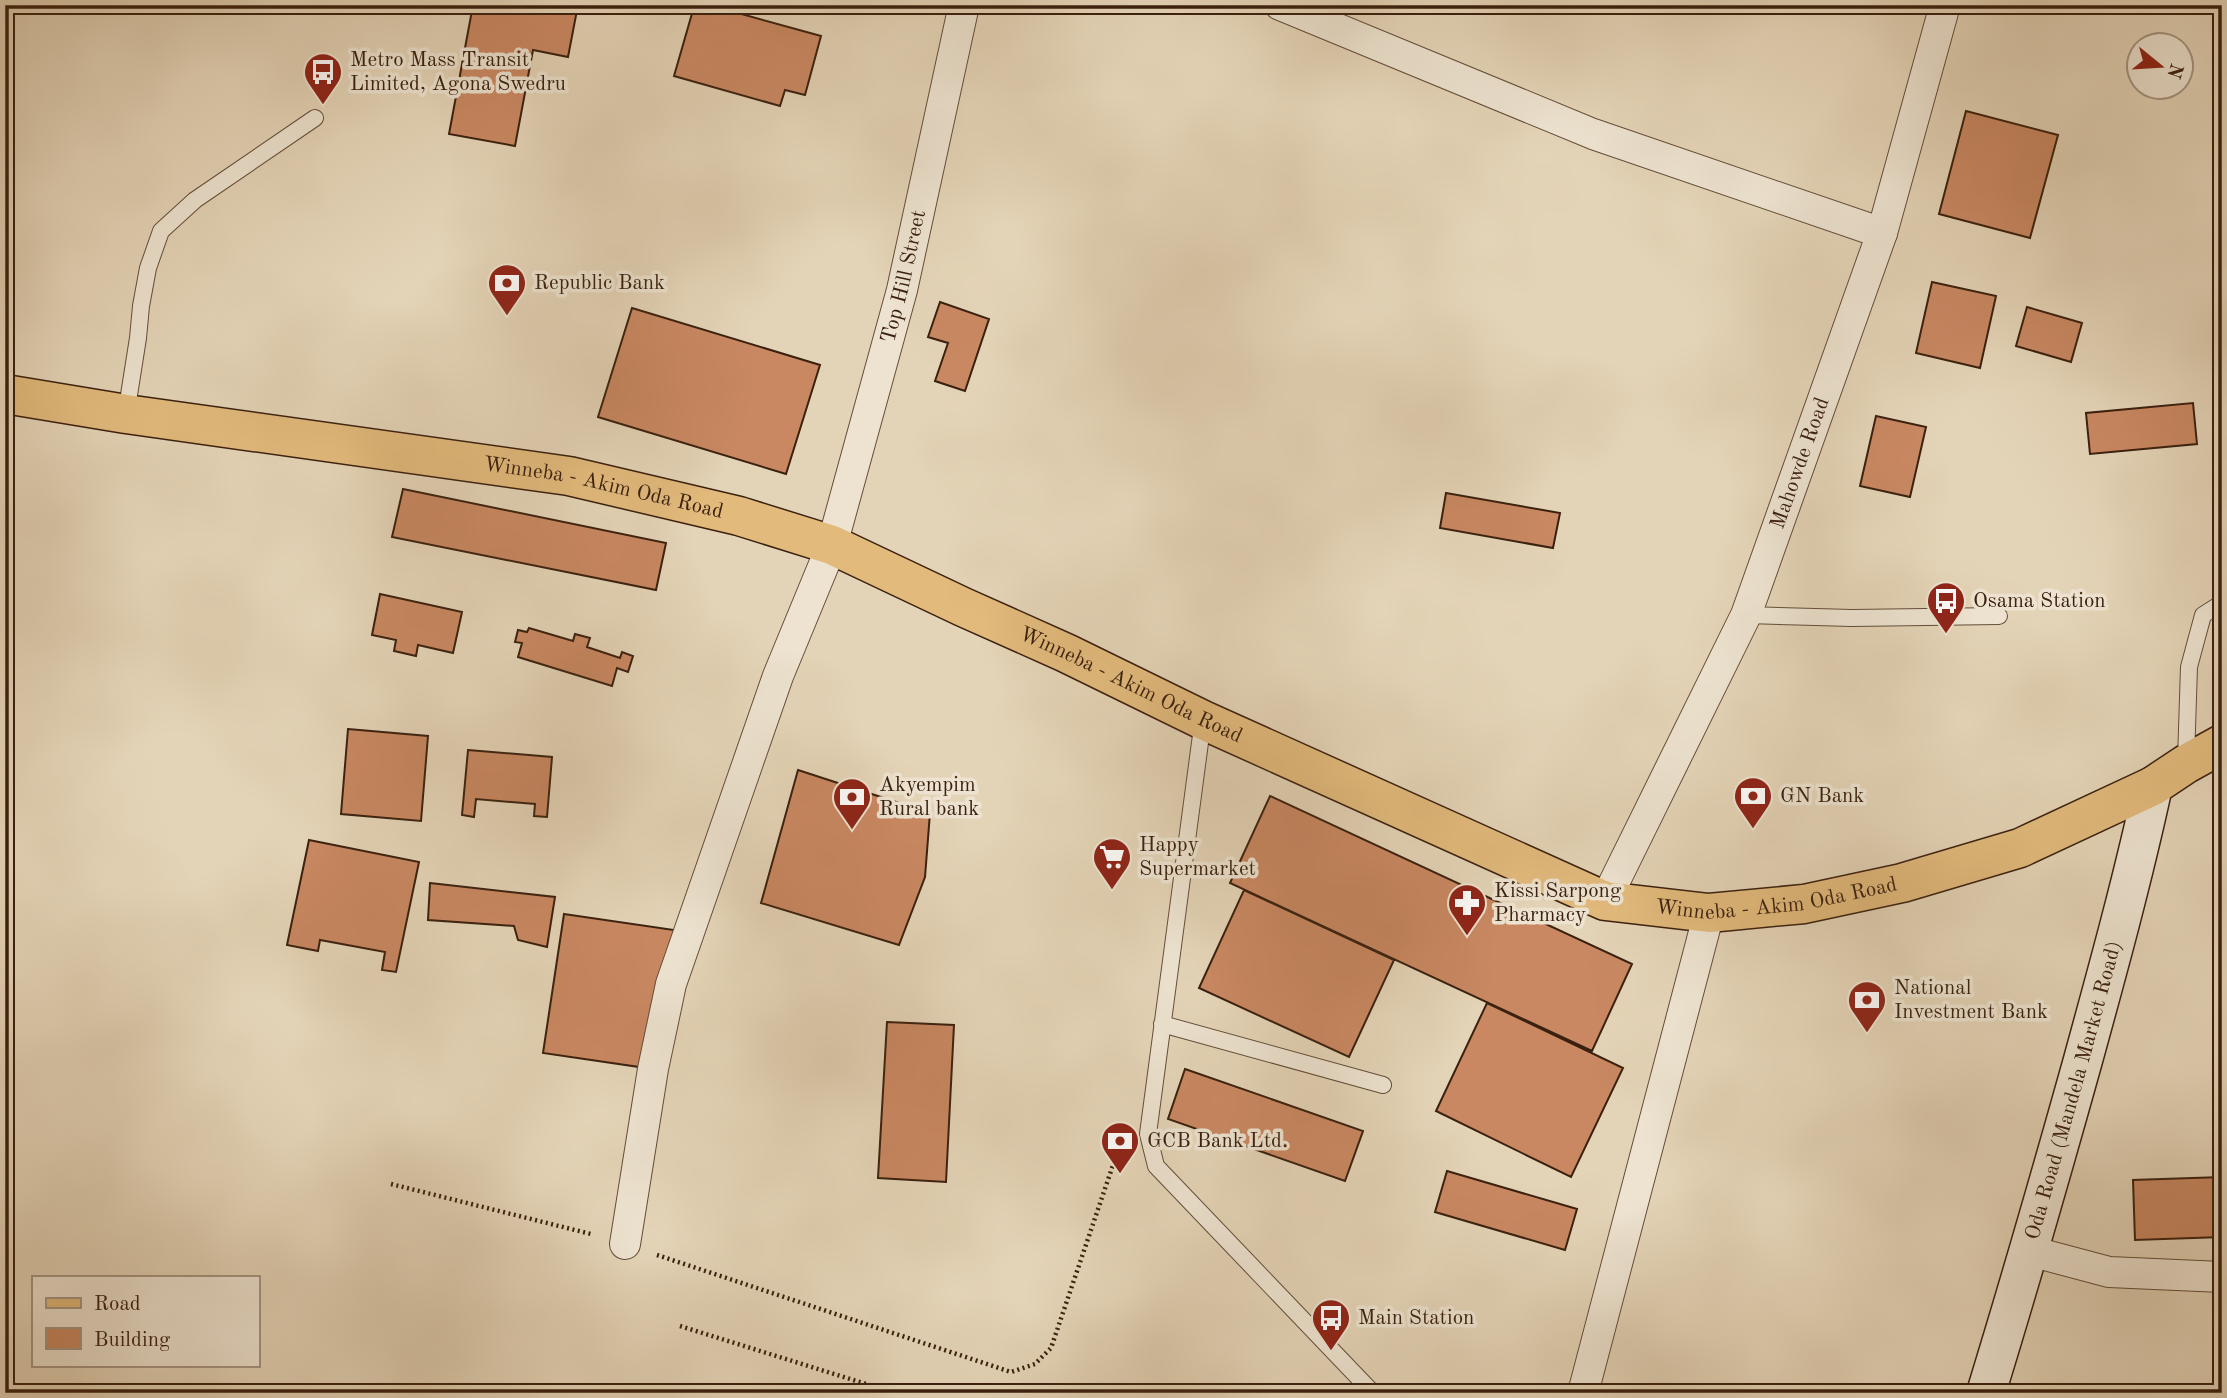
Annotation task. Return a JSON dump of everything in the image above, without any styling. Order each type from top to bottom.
[{"type":"main road","name":"Winneba - Akim Oda Road","points":[[5,394],[126,414],[569,477],[739,516],[832,545],[1077,658],[1203,720],[1605,901],[1709,913],[1804,904],[1902,883],[2020,848],[2153,786],[2222,744]]},
{"type":"street","name":"Top Hill Street","points":[[625,1244],[653,1069],[671,984],[778,676],[832,545],[902,290],[964,5]]},
{"type":"street","points":[[1280,5],[1593,134],[1882,233]]},
{"type":"street","name":"Mahowde Road","points":[[1605,901],[1746,615],[1882,233],[1945,5]]},
{"type":"street","name":"Oda Road (Mandela Market Road)","points":[[1986,1393],[2030,1251],[2133,876],[2153,786]]},
{"type":"street","points":[[1583,1393],[1709,913]]},
{"type":"street","points":[[2030,1251],[2109,1272],[2222,1277]]},
{"type":"lane","points":[[126,414],[148,268],[161,231],[195,200],[314,118]]},
{"type":"lane","points":[[2186,764],[2189,667],[2203,615],[2222,603]]},
{"type":"lane","points":[[1746,615],[1852,618],[1999,616]]},
{"type":"lane","points":[[1203,720],[1148,1134],[1156,1166],[1373,1393]]},
{"type":"lane","points":[[1162,1024],[1383,1085]]},
{"type":"path","points":[[391,1184],[625,1244],[1011,1372],[1035,1364],[1051,1348],[1113,1165],[1148,1134]]},
{"type":"path","points":[[680,1326],[895,1393]]},
{"type":"path","points":[[865,1393],[869,1383]]},
{"type":"building","points":[[473,5],[578,5],[568,57],[533,50],[515,146],[449,134]]},
{"type":"building","points":[[709,5],[821,36],[805,95],[785,90],[780,106],[674,76],[693,10],[706,14]]},
{"type":"building","points":[[1966,111],[2058,135],[2030,238],[1939,214]]},
{"type":"building","points":[[1932,282],[1996,296],[1980,368],[1916,353]]},
{"type":"building","points":[[940,302],[989,319],[965,391],[935,381],[948,343],[928,337]]},
{"type":"building","points":[[2027,307],[2082,323],[2071,362],[2016,346]]},
{"type":"building","points":[[632,308],[820,365],[786,474],[598,417]]},
{"type":"building","points":[[2193,403],[2197,444],[2090,454],[2086,413]]},
{"type":"building","points":[[1876,416],[1926,427],[1910,497],[1860,486]]},
{"type":"building","points":[[403,489],[666,543],[656,590],[392,537]]},
{"type":"building","points":[[1446,493],[1560,513],[1553,548],[1440,528]]},
{"type":"building","points":[[380,594],[462,612],[453,653],[418,645],[416,656],[394,651],[396,640],[372,635]]},
{"type":"building","points":[[529,628],[573,641],[575,634],[590,638],[587,647],[620,658],[622,652],[633,656],[628,672],[617,668],[612,686],[518,657],[522,643],[515,642],[518,630],[527,632]]},
{"type":"building","points":[[348,729],[428,736],[421,821],[341,814]]},
{"type":"building","points":[[468,750],[552,757],[547,817],[534,816],[535,804],[476,799],[474,817],[462,815]]},
{"type":"building","points":[[798,770],[930,813],[925,877],[899,945],[761,903]]},
{"type":"building","points":[[1270,796],[1632,964],[1592,1051],[1230,883]]},
{"type":"building","points":[[309,840],[419,862],[396,972],[382,970],[385,952],[320,940],[318,951],[287,945]]},
{"type":"building","points":[[430,883],[555,897],[547,947],[518,940],[514,926],[428,920]]},
{"type":"building","points":[[1244,890],[1394,960],[1349,1057],[1199,988]]},
{"type":"building","points":[[564,914],[674,930],[653,1069],[543,1053]]},
{"type":"building","points":[[1487,1003],[1623,1068],[1571,1177],[1436,1111]]},
{"type":"building","points":[[887,1022],[954,1025],[946,1182],[878,1178]]},
{"type":"building","points":[[1185,1069],[1363,1131],[1345,1181],[1168,1119]]},
{"type":"building","points":[[1447,1171],[1577,1209],[1565,1250],[1435,1212]]},
{"type":"building","points":[[2222,1177],[2222,1237],[2135,1240],[2133,1180]]},
{"type":"building","points":[[5,1377],[29,1393],[5,1393]]},
{"type":"place","name":"Metro Mass Transit Limited, Agona Swedru","points":[[323,106]]},
{"type":"place","name":"Republic Bank","points":[[507,317]]},
{"type":"place","name":"Osama Station","points":[[1946,635]]},
{"type":"place","name":"GN Bank","points":[[1753,830]]},
{"type":"place","name":"Akyempim Rural bank","points":[[852,831]]},
{"type":"place","name":"Happy Supermarket","points":[[1112,891]]},
{"type":"place","name":"Kissi Sarpong Pharmacy","points":[[1467,937]]},
{"type":"place","name":"National Investment Bank","points":[[1867,1034]]},
{"type":"place","name":"GCB Bank Ltd.","points":[[1120,1175]]},
{"type":"place","name":"Main Station","points":[[1331,1352]]}]
